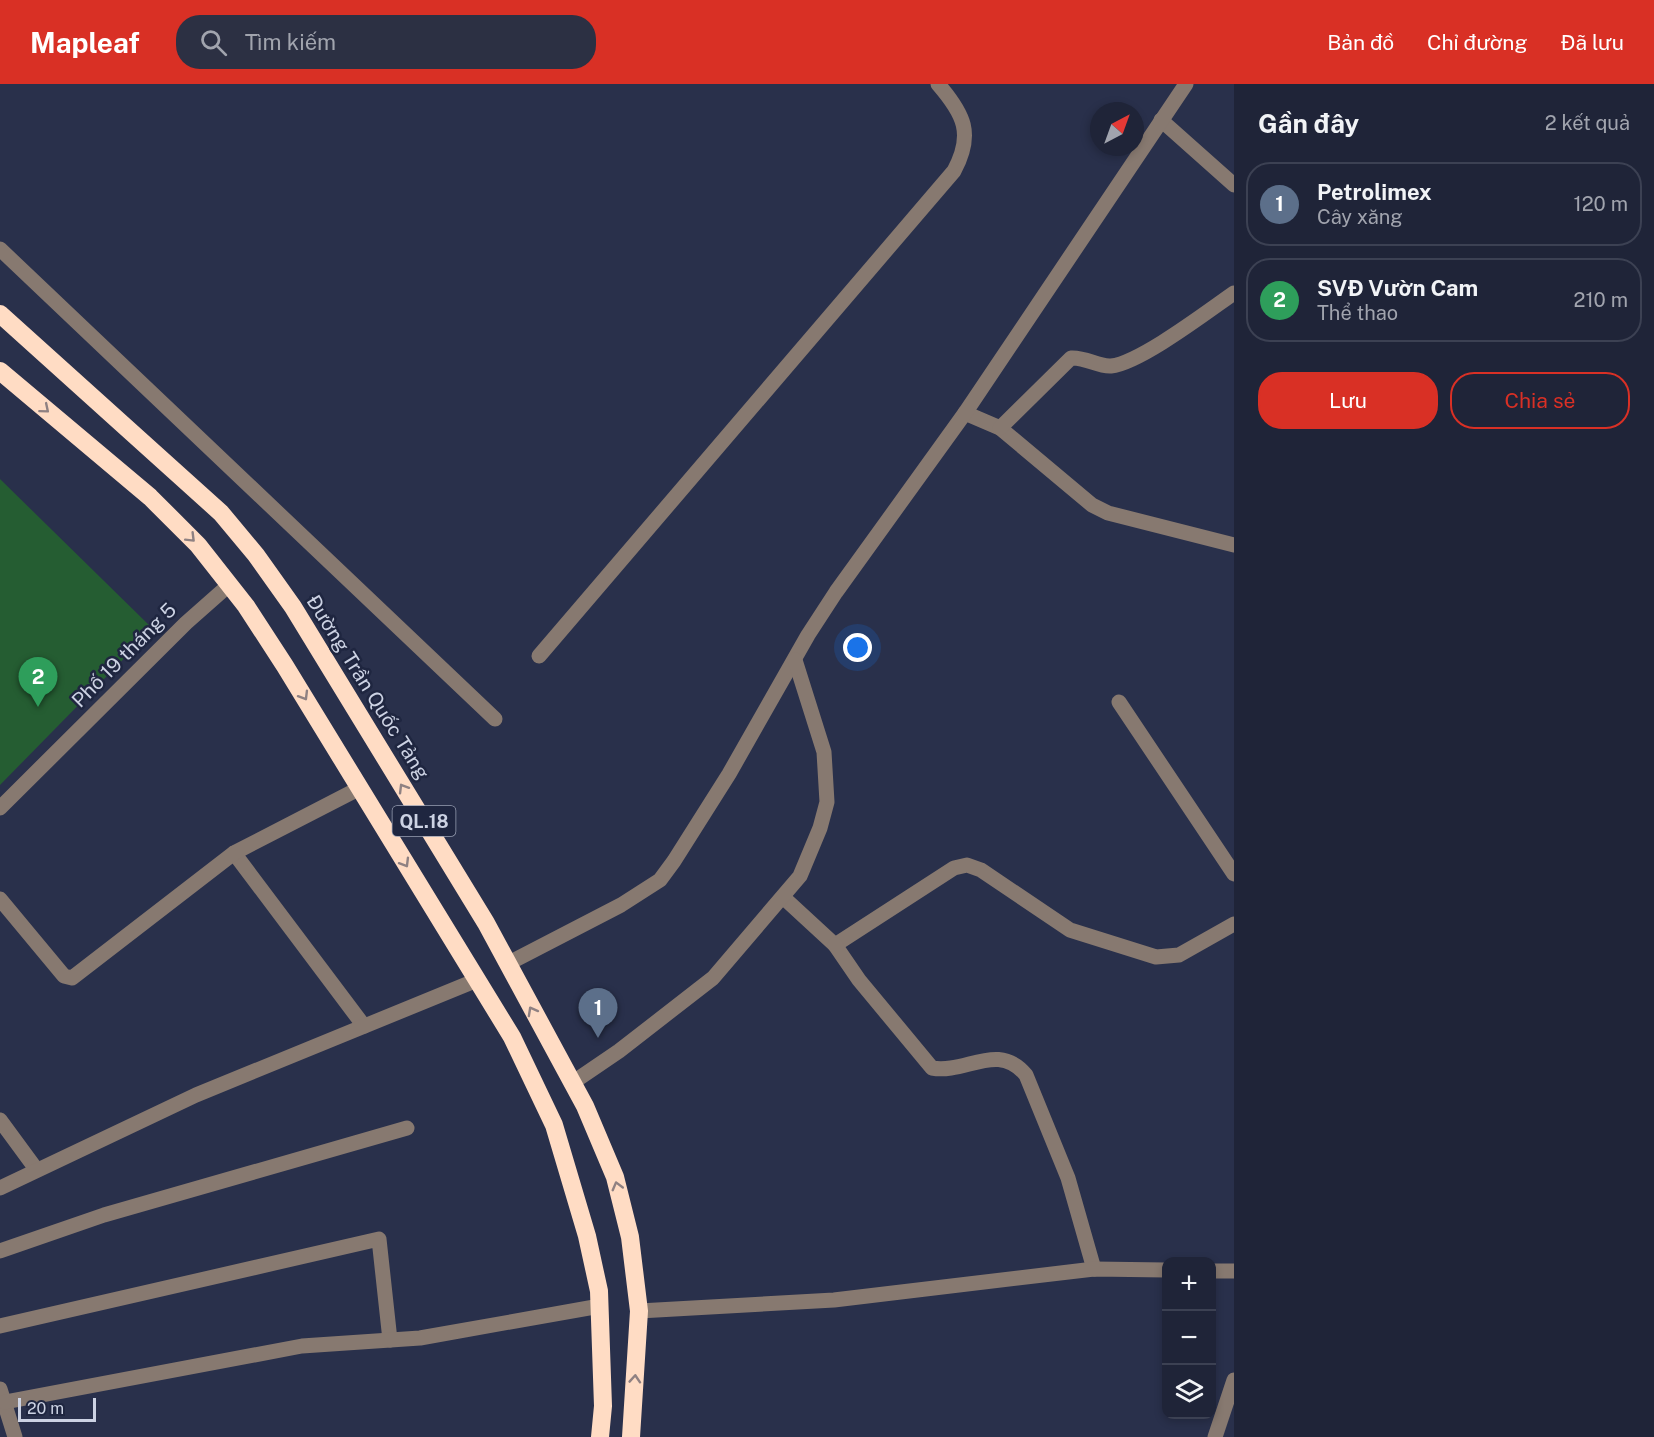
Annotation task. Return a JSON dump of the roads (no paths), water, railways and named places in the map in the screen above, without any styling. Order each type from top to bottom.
[{"type":"highway","name":"Đường Trần Quốc Tảng","points":[[0,314],[221,513],[256,555],[299,617],[486,923],[585,1106],[615,1177],[630,1237],[639,1311],[631,1437]]},
{"type":"highway","name":"QL.18","points":[[0,371],[150,498],[198,545],[229,585],[285,666],[512,1037],[554,1125],[588,1236],[600,1306],[603,1406],[600,1437]]},
{"type":"street","points":[[539,656],[954,171],[965,152],[964,124],[955,104],[938,84]]},
{"type":"street","points":[[507,964],[621,905],[660,880],[729,774],[836,592],[965,413],[1186,84]]},
{"type":"street","points":[[1161,120],[1234,185]]},
{"type":"street","points":[[0,249],[495,719]]},
{"type":"street","points":[[1000,428],[1071,358],[1080,357],[1106,366],[1114,366],[1152,348],[1234,293]]},
{"type":"street","points":[[965,413],[1000,428],[1092,504],[1108,513],[1234,545]]},
{"type":"street","name":"Phố 19 tháng 5","points":[[0,808],[186,623],[229,585]]},
{"type":"street","points":[[572,1083],[619,1051],[713,978],[784,898],[800,876],[820,828],[827,802],[824,752],[795,660]]},
{"type":"street","points":[[1119,702],[1234,874]]},
{"type":"street","points":[[0,899],[64,976],[72,978],[234,853],[360,788]]},
{"type":"street","points":[[234,853],[364,1026]]},
{"type":"street","points":[[835,945],[945,873],[967,865],[981,870],[1070,930],[1156,957],[1179,955],[1234,924]]},
{"type":"street","points":[[784,898],[835,945],[859,980],[932,1068],[994,1059],[1017,1064],[1068,1178],[1094,1269]]},
{"type":"street","points":[[0,1188],[196,1095],[477,980]]},
{"type":"street","points":[[0,1120],[36,1169]]},
{"type":"street","points":[[0,1251],[104,1215],[407,1128]]},
{"type":"street","points":[[0,1326],[379,1239],[390,1340]]},
{"type":"street","points":[[639,1311],[834,1300],[1094,1269],[1162,1270]]},
{"type":"street","points":[[1216,1271],[1234,1271]]},
{"type":"street","points":[[15,1437],[3,1395],[302,1346],[420,1338],[600,1306]]},
{"type":"street","points":[[1215,1437],[1234,1380]]},
{"type":"place","name":"SVĐ Vườn Cam","points":[[38,707]]},
{"type":"place","name":"Petrolimex","points":[[598,1038]]}]
